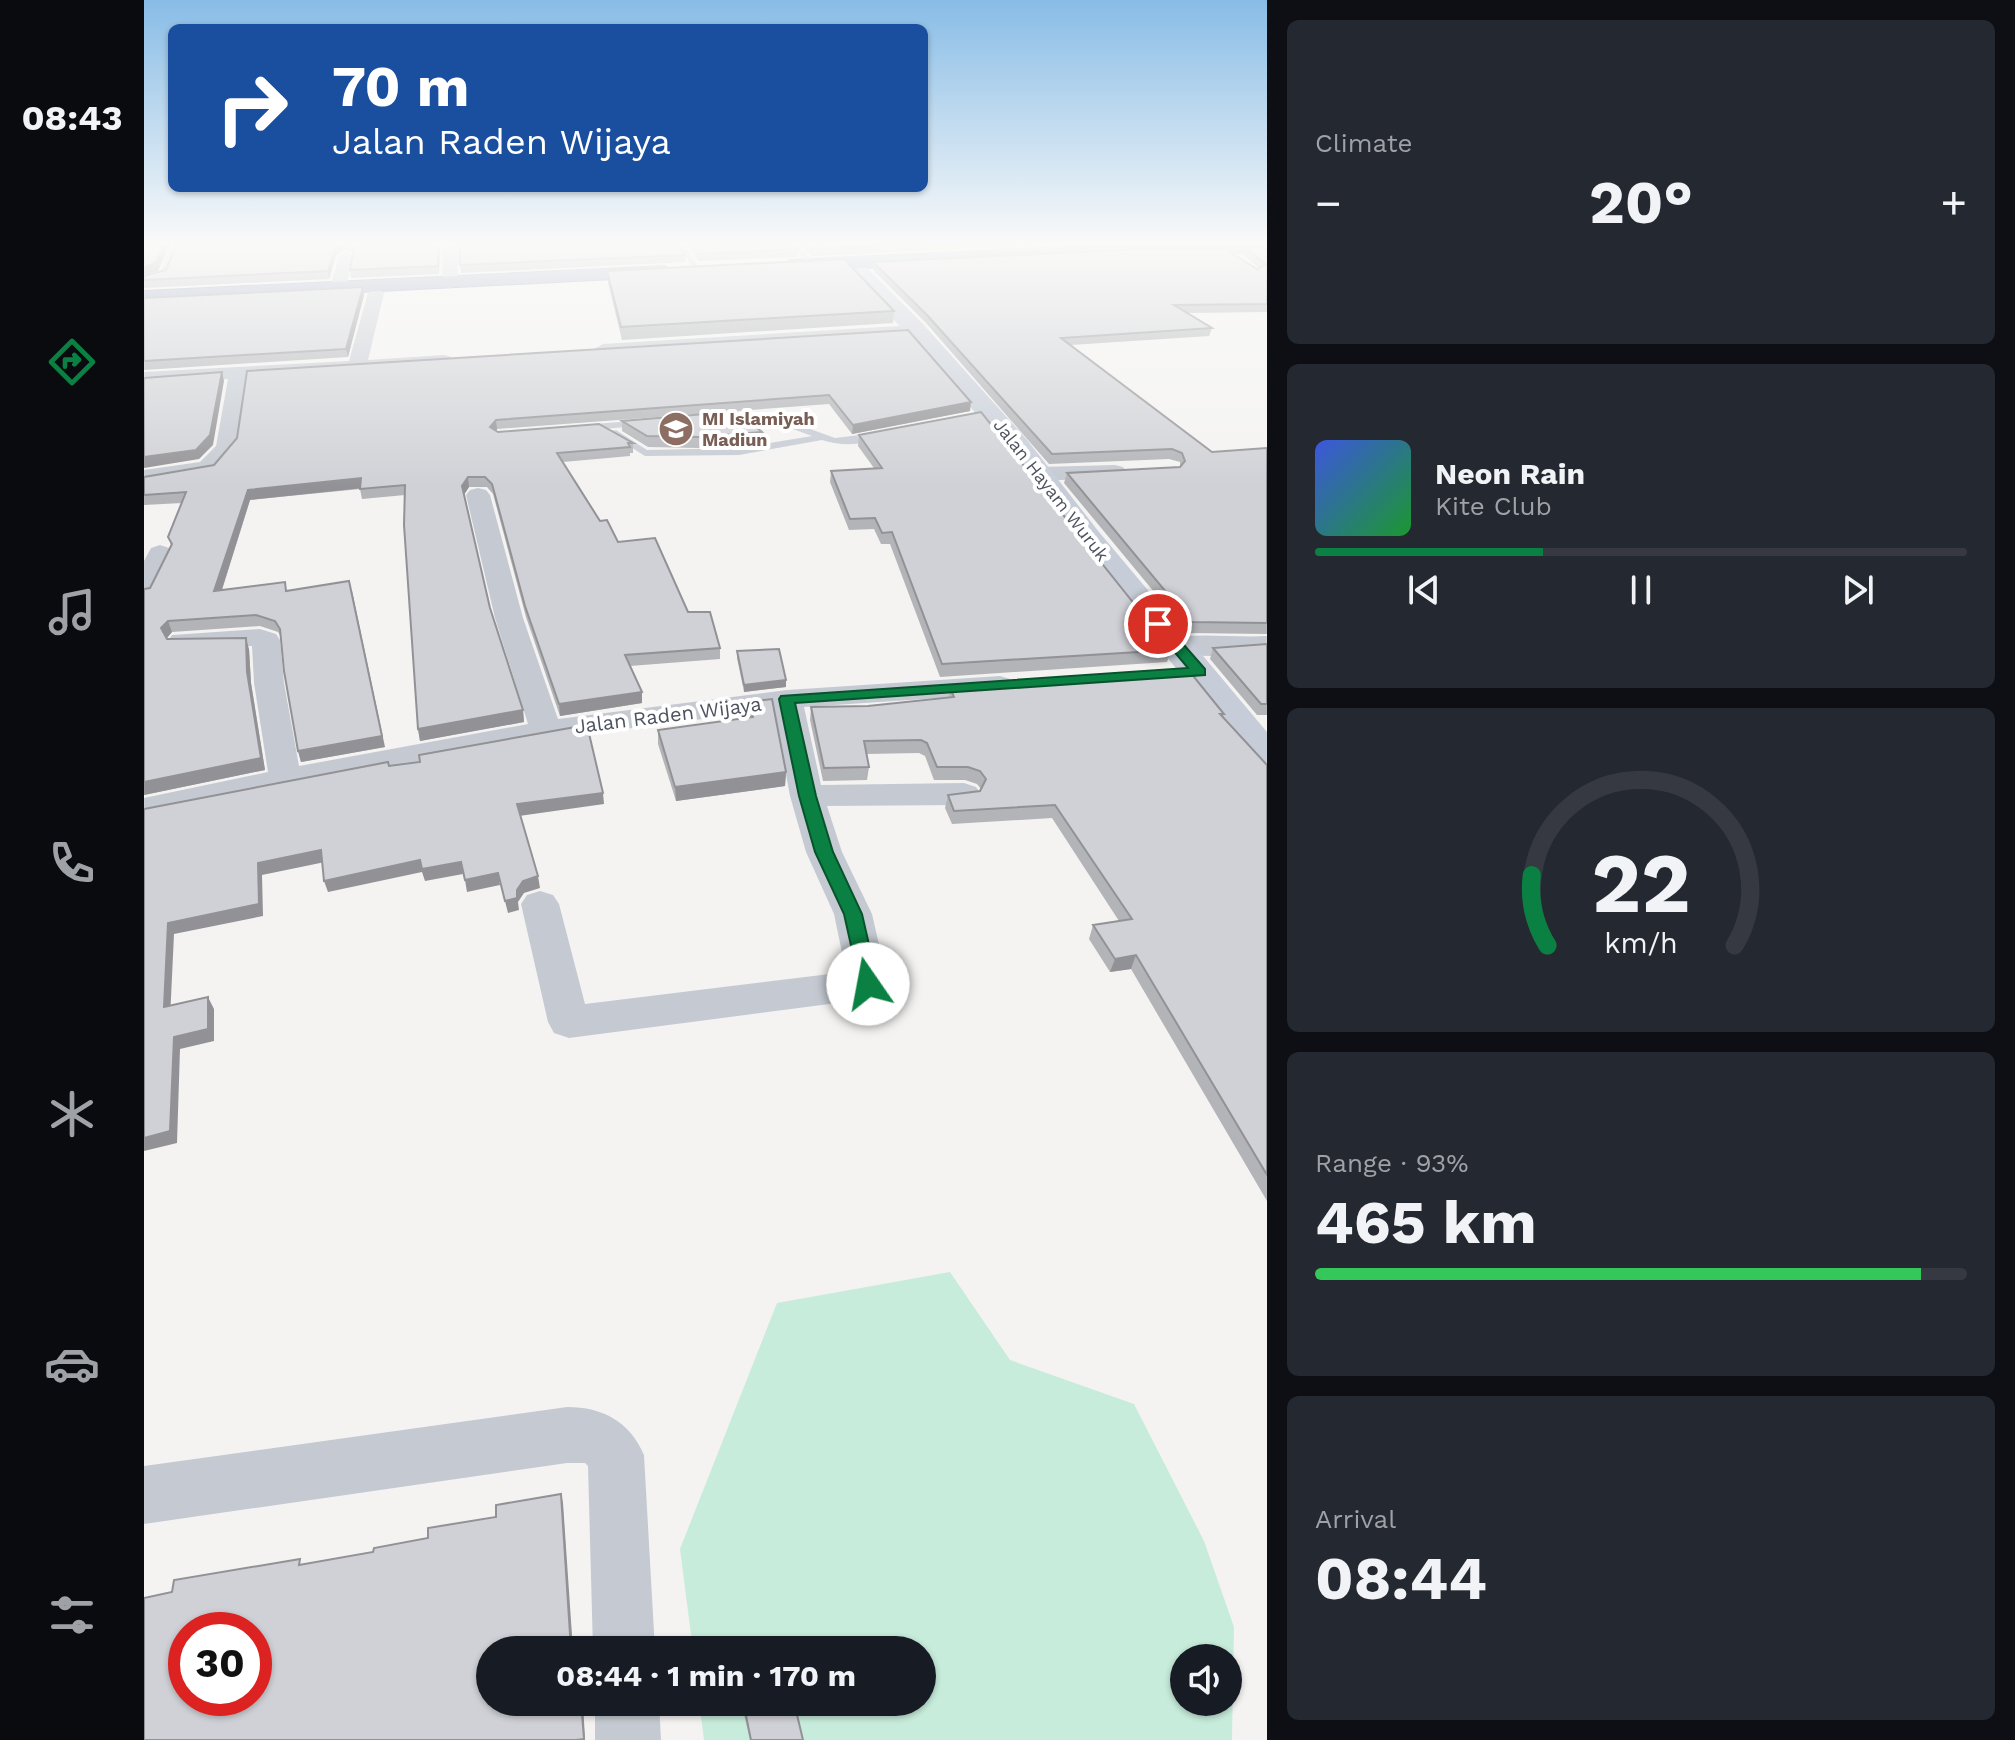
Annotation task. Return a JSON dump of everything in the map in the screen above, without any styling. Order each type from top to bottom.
[{"type":"main road","name":"Jalan Hayam Wuruk","points":[[911,325],[985,416],[1040,474],[1172,660]]},
{"type":"main road","points":[[1199,672],[1267,757]]},
{"type":"street","points":[[358,363],[368,325]]},
{"type":"street","points":[[579,351],[916,330]]},
{"type":"street","points":[[144,378],[358,363],[419,367],[468,359]]},
{"type":"street","points":[[144,477],[207,468],[226,447],[239,371]]},
{"type":"street","points":[[1040,474],[1138,471]]},
{"type":"street","points":[[478,495],[509,618],[546,730]]},
{"type":"street","points":[[144,590],[160,553]]},
{"type":"street","points":[[182,641],[260,637],[266,640],[269,683],[285,779]]},
{"type":"street","points":[[1172,660],[1267,644]]},
{"type":"street","points":[[1172,660],[1199,672]]},
{"type":"street","name":"Jalan Raden Wijaya","points":[[144,809],[546,730],[787,699],[1025,684]]},
{"type":"street","points":[[540,904],[569,1022],[868,984],[853,914],[824,852],[807,796],[787,699]]},
{"type":"street","points":[[807,796],[964,794]]},
{"type":"street","points":[[144,1495],[587,1434],[603,1439],[616,1455],[623,1636]]},
{"type":"street","points":[[627,1716],[628,1740]]},
{"type":"lane","points":[[713,417],[780,421],[819,438]]},
{"type":"lane","points":[[573,429],[650,423]]},
{"type":"lane","points":[[603,427],[645,453],[733,454],[781,448],[819,438],[859,440],[900,431]]},
{"type":"green space","points":[[950,1272],[1010,1360],[1134,1404],[1204,1541],[1234,1627],[1234,1644],[1170,1644],[1170,1716],[1232,1716],[1232,1740],[704,1740],[701,1716],[936,1716],[936,1636],[691,1636],[680,1549],[777,1303]]},
{"type":"building","points":[[144,325],[353,325],[346,349],[144,361]]},
{"type":"building","points":[[936,325],[1207,325],[1212,328],[1061,338],[1212,452],[1267,448],[1267,623],[1191,622],[1067,473],[1180,467],[1185,461],[1182,453],[1172,449],[1052,454]]},
{"type":"building","points":[[908,330],[971,402],[853,425],[829,395],[496,420],[490,427],[498,432],[599,424],[633,443],[628,443],[630,447],[557,453],[600,521],[607,520],[618,542],[655,538],[688,612],[710,612],[720,648],[625,655],[642,692],[559,704],[525,606],[492,484],[485,477],[468,477],[462,486],[490,608],[523,710],[418,729],[404,525],[405,485],[360,489],[361,478],[248,490],[214,591],[285,582],[286,591],[349,581],[382,736],[298,751],[280,629],[275,621],[256,615],[168,621],[161,628],[167,639],[246,638],[247,672],[261,758],[144,782],[144,589],[150,588],[172,544],[168,537],[186,492],[144,495],[144,477],[214,465],[237,438],[247,371]]},
{"type":"building","points":[[222,372],[210,435],[196,450],[144,457],[144,378]]},
{"type":"building","points":[[737,412],[762,432],[698,437],[647,436],[622,421]]},
{"type":"building","points":[[981,412],[1171,650],[942,664],[892,532],[882,533],[875,518],[850,519],[831,471],[882,468],[859,435]]},
{"type":"building","points":[[1267,644],[1267,704],[1261,704],[1213,648]]},
{"type":"building","points":[[779,649],[786,680],[744,685],[737,651]]},
{"type":"building","points":[[1190,672],[1224,714],[1220,714],[1267,765],[1267,1175],[1136,955],[1115,959],[1093,925],[1132,919],[1055,805],[954,811],[948,795],[980,791],[986,779],[980,771],[968,767],[937,767],[927,743],[921,740],[864,741],[869,767],[824,768],[811,707],[868,706],[954,697],[950,688]]},
{"type":"building","points":[[772,699],[786,772],[675,787],[658,730],[753,717],[750,702]]},
{"type":"building","points":[[587,725],[603,793],[517,804],[538,876],[523,881],[517,890],[517,898],[505,901],[498,873],[465,880],[461,862],[422,869],[420,860],[324,881],[321,850],[258,863],[259,904],[168,923],[164,1007],[208,997],[208,1029],[174,1037],[170,1131],[144,1138],[144,809],[388,762],[389,766],[420,762],[419,755]]},
{"type":"building","points":[[561,1494],[570,1636],[476,1636],[476,1716],[582,1716],[584,1739],[144,1740],[144,1598],[172,1592],[174,1580],[300,1559],[299,1565],[373,1552],[374,1548],[428,1538],[428,1528],[496,1517],[496,1505]]},
{"type":"building","points":[[746,1716],[797,1716],[803,1740],[751,1740]]},
{"type":"place","name":"MI Islamiyah Madiun","points":[[676,429]]},
{"type":"route","points":[[868,984],[853,914],[824,852],[807,796],[787,699],[1199,672],[1158,624]]}]
